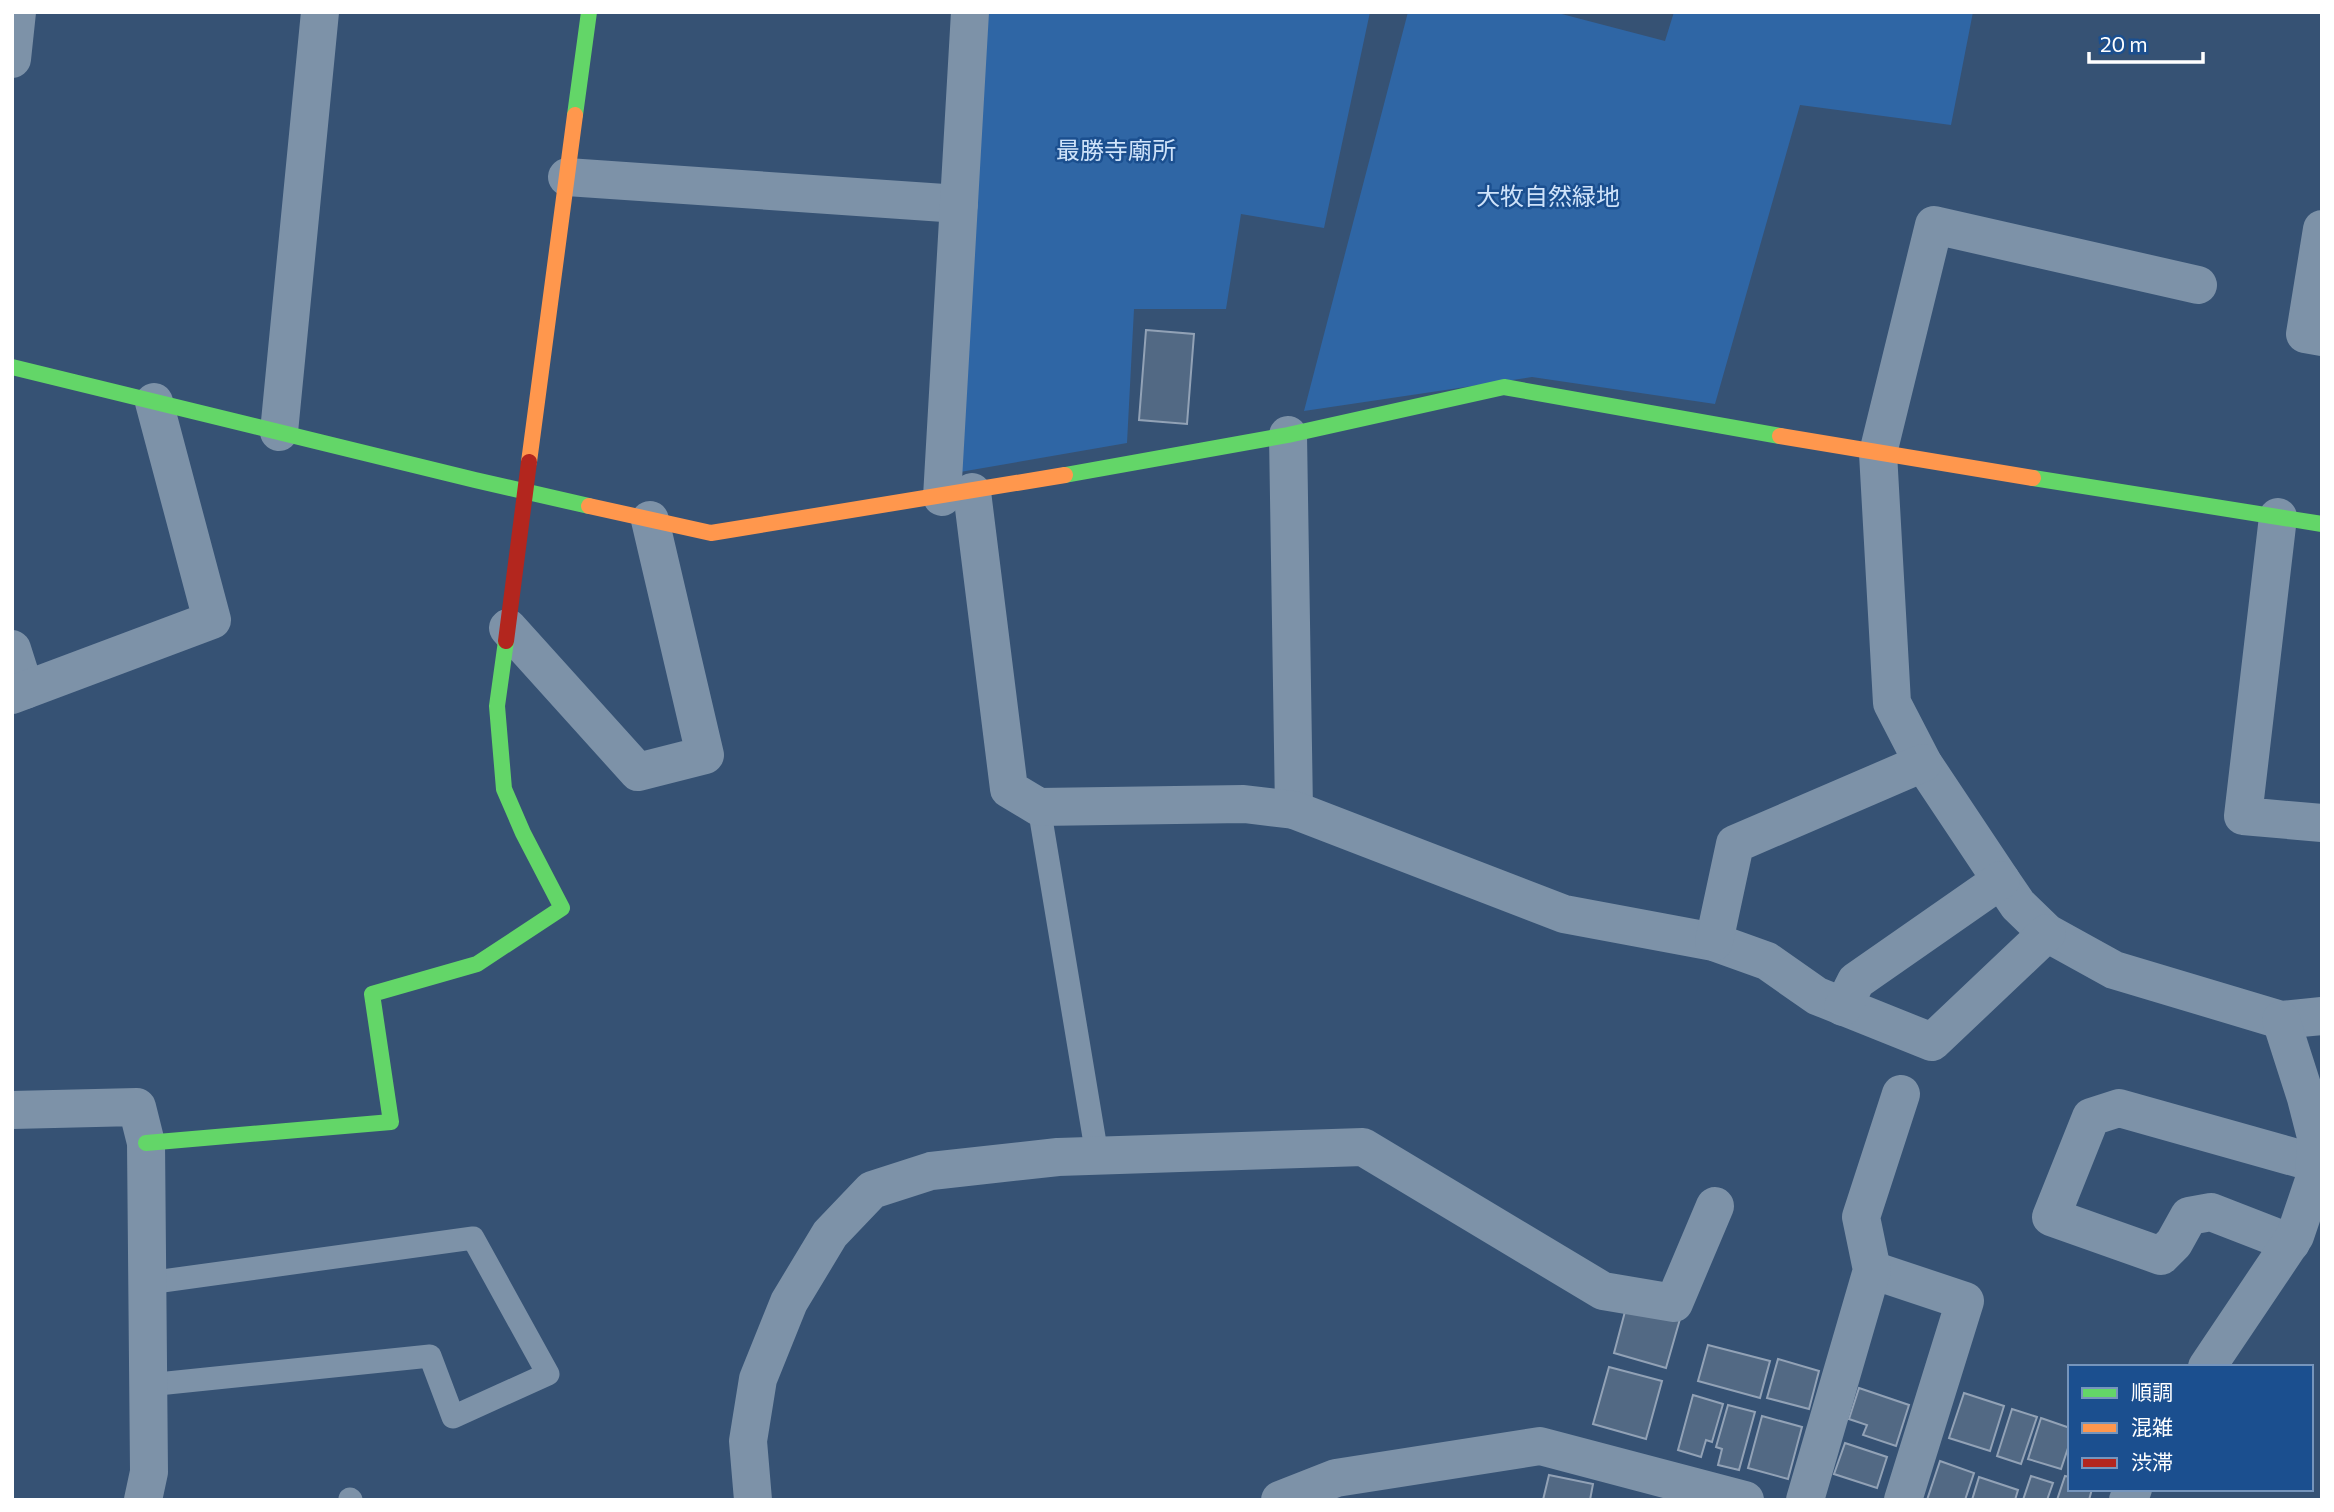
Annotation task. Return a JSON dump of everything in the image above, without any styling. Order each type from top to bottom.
[{"type":"street","points":[[12,59],[17,12]]},
{"type":"street","points":[[279,432],[320,12]]},
{"type":"street","points":[[146,1143],[391,1122],[372,994],[477,964],[562,908],[523,833],[504,789],[497,706],[589,12]]},
{"type":"street","points":[[970,12],[959,204],[957,495],[1009,789],[1039,807],[1244,804],[1294,810],[1564,914],[1714,942],[1767,961],[1817,996],[1932,1042],[2047,933]]},
{"type":"street","points":[[567,177],[959,204]]},
{"type":"street","points":[[2199,285],[1934,225],[1878,453],[1892,703],[1923,764],[2001,880],[2018,905],[2047,933],[2114,970],[2281,1020],[2322,1016]]},
{"type":"street","points":[[2322,229],[2305,334],[2322,337]]},
{"type":"street","points":[[12,367],[527,492],[711,533],[957,495],[1287,435],[1504,387],[1878,453],[2322,524]]},
{"type":"street","points":[[12,649],[18,692],[212,620],[154,402]]},
{"type":"street","points":[[1287,435],[1294,810]]},
{"type":"street","points":[[2278,517],[2244,816],[2322,823]]},
{"type":"street","points":[[508,628],[638,772],[705,755],[650,520]]},
{"type":"street","points":[[1714,942],[1735,844],[1923,764]]},
{"type":"street","points":[[1843,1007],[1856,981],[2001,880]]},
{"type":"street","points":[[2208,1365],[2291,1243],[2315,1180],[2316,1137],[2281,1020]]},
{"type":"street","points":[[1805,1500],[1872,1270],[1861,1217],[1901,1094]]},
{"type":"street","points":[[12,1110],[137,1107],[146,1143],[149,1472],[143,1500]]},
{"type":"street","points":[[2291,1243],[2211,1212],[2189,1216],[2174,1243],[2161,1256],[2050,1217],[2091,1117],[2119,1108],[2315,1163]]},
{"type":"street","points":[[753,1500],[748,1441],[758,1379],[789,1302],[830,1234],[872,1190],[931,1171],[1058,1157],[1363,1147],[1603,1291],[1674,1303],[1715,1206]]},
{"type":"street","points":[[1872,1270],[1965,1301],[1903,1500]]},
{"type":"street","points":[[1280,1500],[1336,1478],[1541,1446],[1739,1499]]},
{"type":"lane","points":[[1039,807],[1097,1156]]},
{"type":"lane","points":[[148,1283],[473,1238],[548,1374],[453,1417],[430,1356],[148,1385]]},
{"type":"green space","name":"最勝寺廟所","points":[[986,12],[1370,12],[1324,228],[1241,214],[1226,309],[1134,309],[1127,443],[960,472]]},
{"type":"green space","name":"大牧自然緑地","points":[[1408,12],[1554,12],[1665,41],[1674,12],[1973,12],[1951,125],[1800,105],[1715,404],[1532,377],[1304,411]]},
{"type":"building","points":[[1146,330],[1194,334],[1187,424],[1139,420]]},
{"type":"building","points":[[1627,1304],[1680,1319],[1666,1368],[1614,1353]]},
{"type":"building","points":[[1708,1345],[1770,1361],[1760,1398],[1698,1381]]},
{"type":"building","points":[[1778,1359],[1819,1371],[1809,1409],[1767,1398]]},
{"type":"building","points":[[1609,1367],[1662,1381],[1646,1439],[1593,1424]]},
{"type":"building","points":[[1859,1388],[1909,1405],[1896,1446],[1863,1435],[1867,1425],[1849,1419]]},
{"type":"building","points":[[1964,1393],[2004,1406],[1990,1451],[1949,1438]]},
{"type":"building","points":[[1693,1395],[1723,1404],[1712,1442],[1706,1440],[1701,1457],[1678,1450]]},
{"type":"building","points":[[1728,1405],[1755,1412],[1739,1470],[1718,1465],[1722,1449],[1716,1447]]},
{"type":"building","points":[[2012,1409],[2037,1417],[2021,1464],[1997,1456]]},
{"type":"building","points":[[1762,1416],[1802,1427],[1788,1479],[1748,1468]]},
{"type":"building","points":[[2041,1418],[2068,1427],[2068,1448],[2061,1469],[2028,1459]]},
{"type":"building","points":[[1845,1443],[1887,1457],[1877,1488],[1834,1474]]},
{"type":"building","points":[[1940,1461],[1974,1473],[1965,1500],[1927,1500]]},
{"type":"building","points":[[1549,1475],[1593,1484],[1590,1500],[1543,1500]]},
{"type":"building","points":[[2031,1476],[2053,1483],[2047,1500],[2023,1500]]},
{"type":"building","points":[[2065,1476],[2068,1477],[2068,1491],[2091,1491],[2089,1500],[2057,1500]]},
{"type":"building","points":[[1979,1477],[2018,1490],[2015,1500],[1972,1500]]},
{"type":"traffic: fast","points":[[575,115],[589,12]]},
{"type":"traffic: fast","points":[[12,367],[589,506]]},
{"type":"traffic: fast","points":[[1065,475],[1288,435],[1504,387],[1780,436]]},
{"type":"traffic: fast","points":[[2033,478],[2322,524]]},
{"type":"traffic: fast","points":[[146,1143],[391,1122],[372,994],[477,964],[562,908],[523,833],[504,789],[497,706],[506,641]]},
{"type":"traffic: slow","points":[[529,462],[575,115]]},
{"type":"traffic: slow","points":[[1780,436],[2033,478]]},
{"type":"traffic: slow","points":[[589,506],[711,533],[1065,475]]},
{"type":"traffic: jam","points":[[506,641],[529,462]]}]
